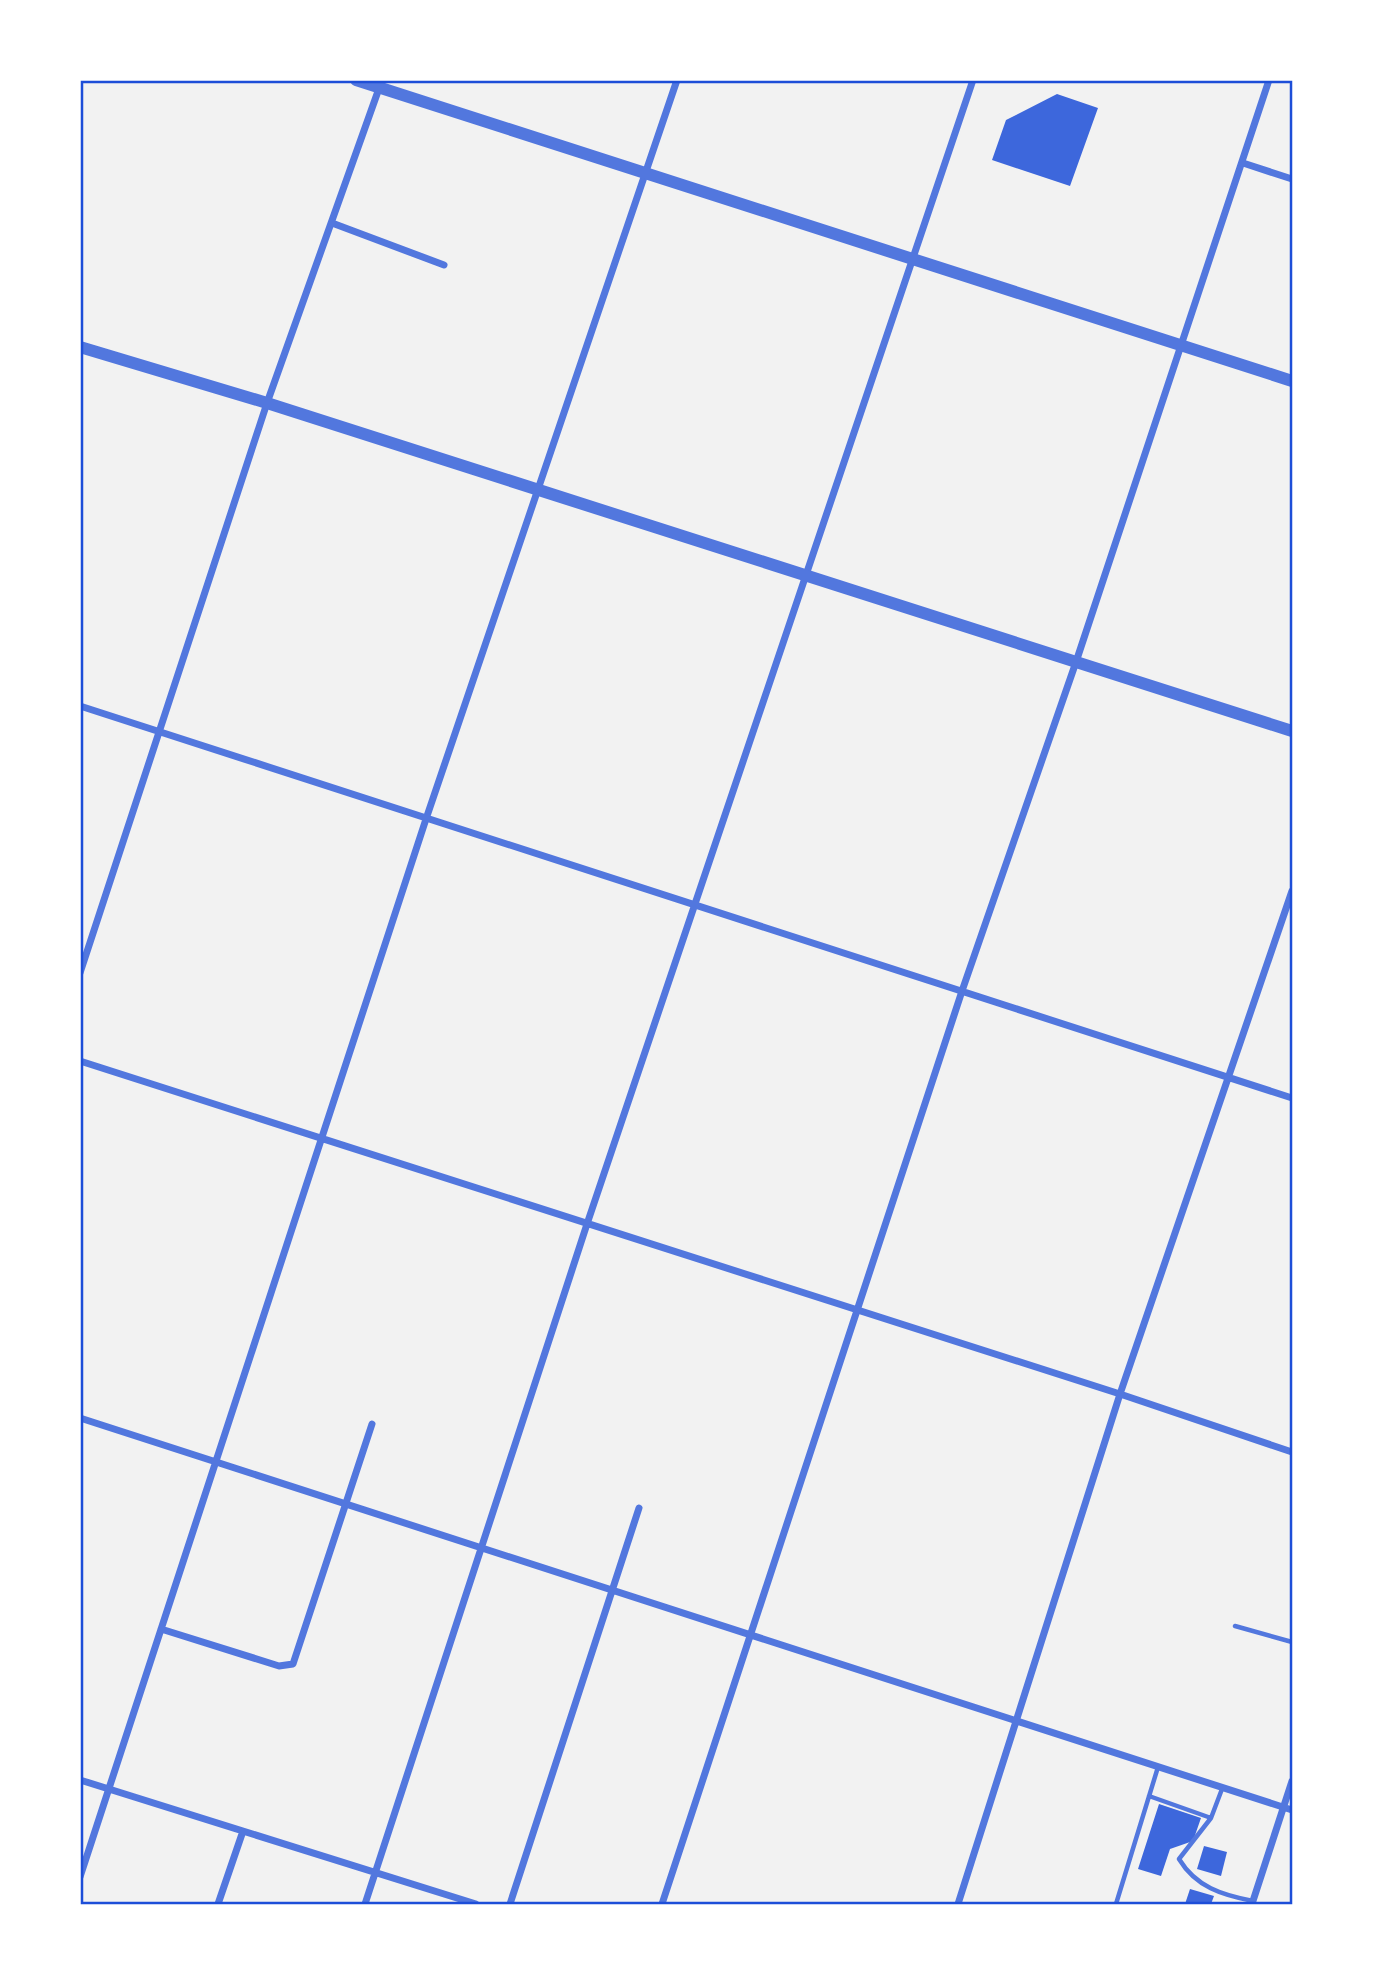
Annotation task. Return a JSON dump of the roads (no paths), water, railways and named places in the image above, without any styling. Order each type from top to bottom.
[{"type":"street","points":[[356,80],[381,84],[914,260],[1293,381]]},
{"type":"street","points":[[80,1877],[425,819],[677,80]]},
{"type":"street","points":[[365,1905],[586,1224],[973,80]]},
{"type":"street","points":[[662,1905],[962,991],[1183,345],[1269,80]]},
{"type":"street","points":[[80,973],[161,733],[267,403],[381,84]]},
{"type":"street","points":[[1242,163],[1293,179]]},
{"type":"street","points":[[332,223],[444,265]]},
{"type":"street","points":[[80,346],[267,403],[1293,731]]},
{"type":"street","points":[[80,706],[1293,1098]]},
{"type":"street","points":[[958,1905],[1120,1394],[1293,891]]},
{"type":"street","points":[[80,1061],[1120,1394],[1293,1452]]},
{"type":"street","points":[[81,1421],[216,1462],[1293,1810]]},
{"type":"street","points":[[161,1629],[279,1666],[291,1665],[372,1424]]},
{"type":"street","points":[[510,1905],[639,1508]]},
{"type":"street","points":[[80,1780],[477,1905]]},
{"type":"street","points":[[1253,1903],[1293,1782]]},
{"type":"street","points":[[218,1905],[243,1831]]},
{"type":"lane","points":[[1235,1626],[1293,1642]]},
{"type":"lane","points":[[1116,1905],[1158,1767]]},
{"type":"lane","points":[[1222,1789],[1211,1818],[1180,1859],[1190,1877],[1224,1896],[1253,1903]]},
{"type":"lane","points":[[1149,1796],[1211,1818]]}]
